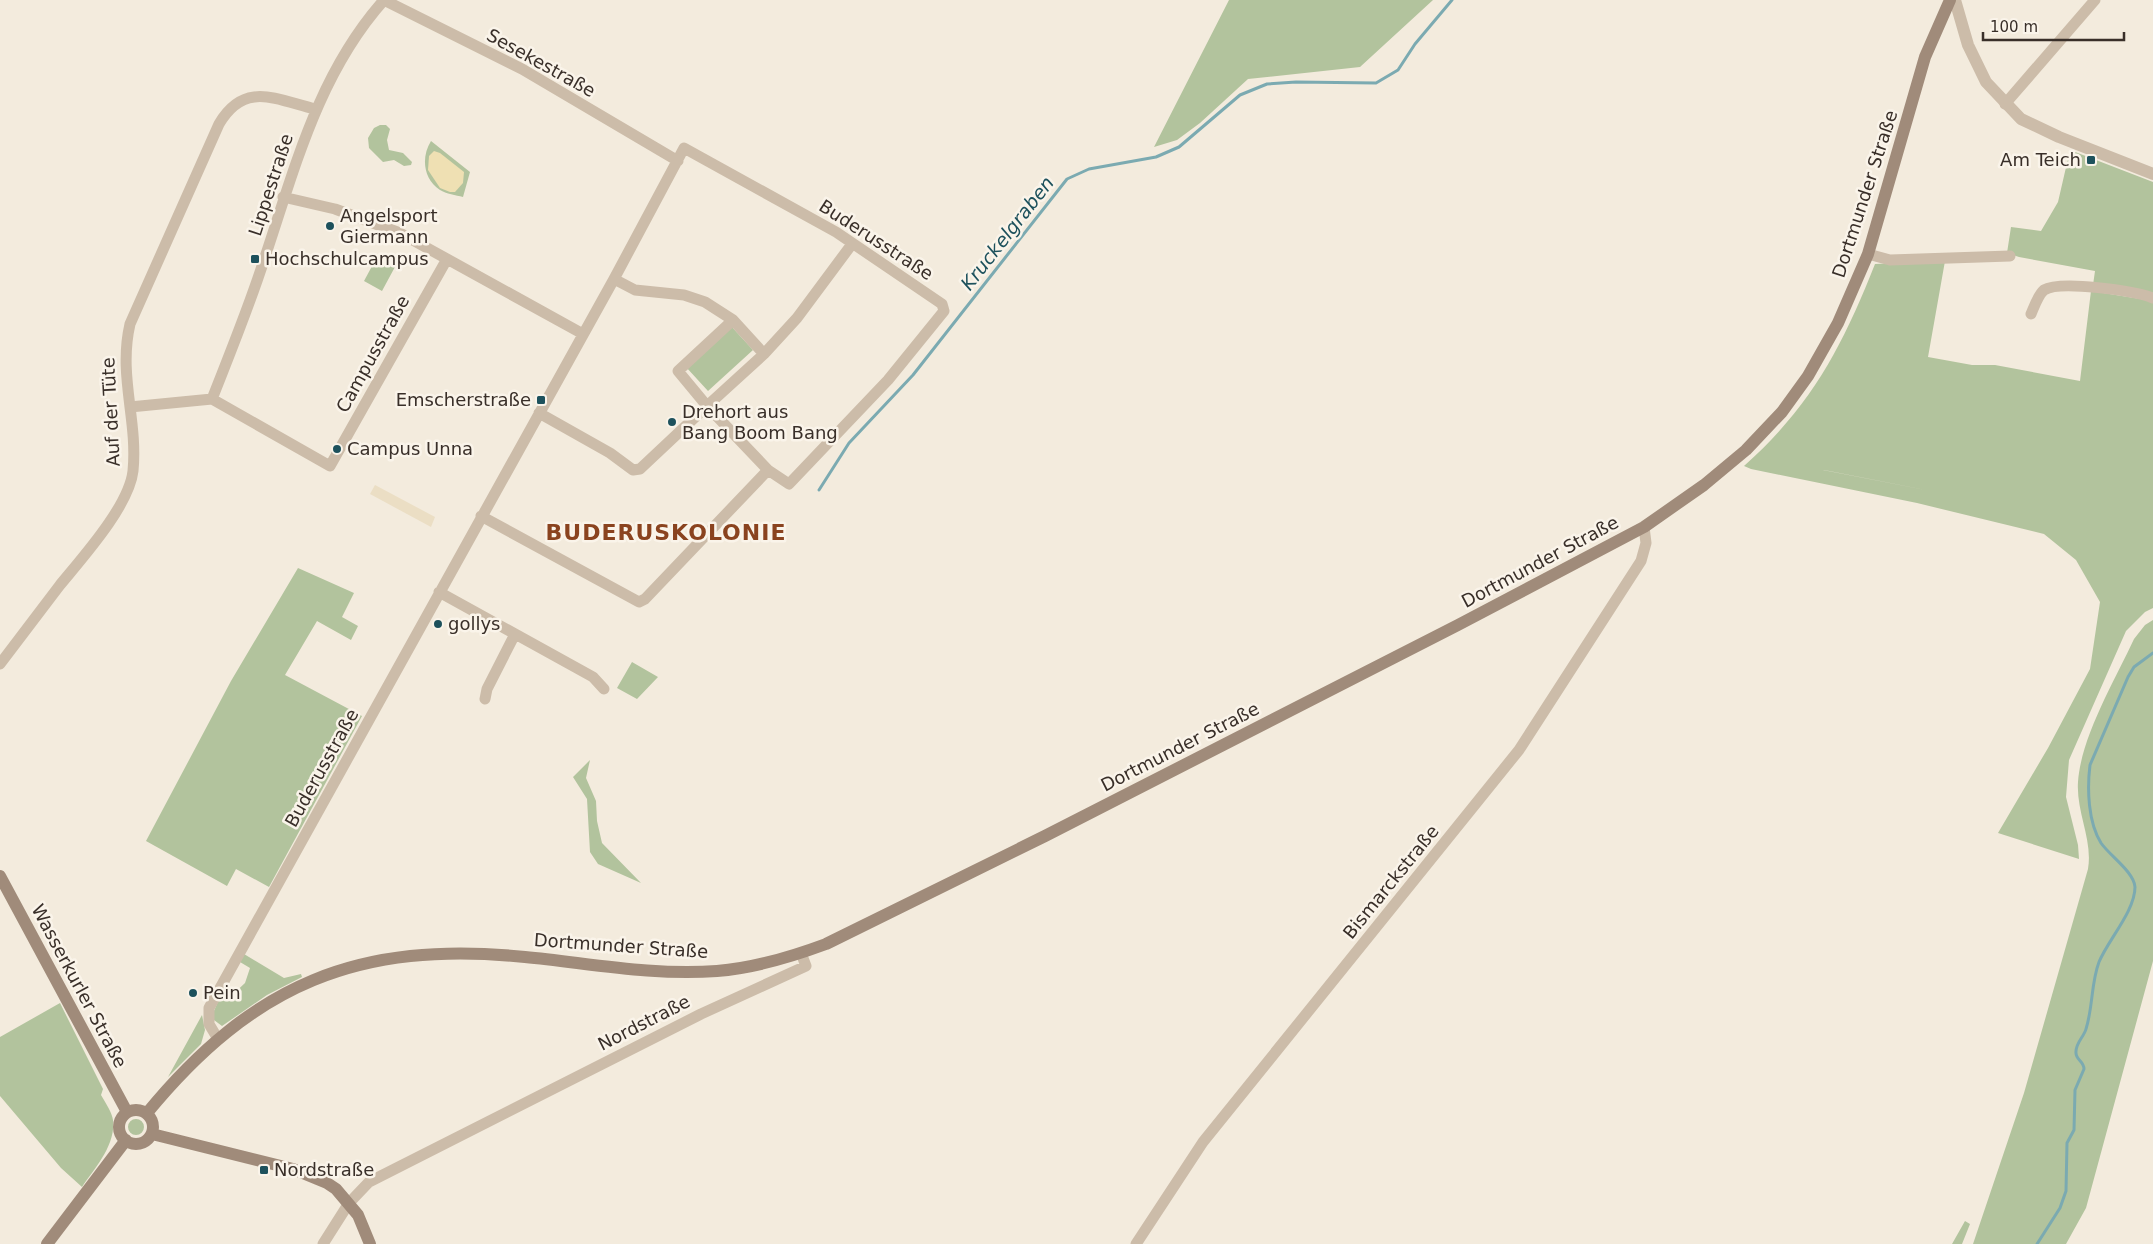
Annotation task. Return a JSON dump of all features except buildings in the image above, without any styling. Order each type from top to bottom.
[{"type":"main road","name":"Dortmunder Straße","points":[[147,1113],[218,1038],[250,1014],[303,983],[337,970],[378,961],[456,953],[522,956],[661,970],[716,971],[753,966],[801,953],[856,931],[1045,836],[1458,626],[1644,527],[1704,485],[1746,450],[1782,412],[1808,376],[1827,344],[1868,254],[1925,57],[1950,0]]},
{"type":"main road","name":"Wasserkurler Straße","points":[[0,876],[127,1112]]},
{"type":"main road","points":[[140,1110],[147,1113],[153,1122],[152,1134],[145,1141],[139,1143],[126,1140],[122,1135],[120,1122],[127,1112],[140,1110]]},
{"type":"main road","points":[[152,1134],[312,1176],[336,1189],[348,1202],[358,1215],[370,1244]]},
{"type":"main road","points":[[48,1244],[126,1140]]},
{"type":"street","name":"Lippestraße","points":[[212,399],[264,261],[283,197],[315,109],[333,71],[351,42],[384,0]]},
{"type":"street","name":"Sesekestraße","points":[[384,0],[522,69],[678,161]]},
{"type":"street","points":[[1955,0],[1959,18],[1976,63],[1986,82],[2021,119],[2059,137],[2153,174]]},
{"type":"street","points":[[2005,104],[2095,0]]},
{"type":"street","name":"Auf der Tüte","points":[[0,664],[84,555],[128,490],[134,454],[125,361],[130,324],[226,112],[241,100],[263,96],[315,109]]},
{"type":"street","name":"Buderusstraße","points":[[218,1038],[209,1024],[209,1008],[614,279],[684,148],[836,232],[942,304],[944,311],[888,380],[789,484],[768,470]]},
{"type":"street","points":[[283,197],[336,209],[400,233],[583,334]]},
{"type":"street","points":[[539,413],[610,453],[636,471],[764,354],[797,318],[852,244]]},
{"type":"street","points":[[1868,254],[1890,260],[2010,256]]},
{"type":"street","name":"Campusstraße","points":[[212,399],[330,466],[447,259]]},
{"type":"street","points":[[614,279],[635,290],[695,298],[720,310],[764,354]]},
{"type":"street","points":[[2031,314],[2042,292],[2053,286],[2071,285],[2153,298]]},
{"type":"street","points":[[481,516],[639,602],[644,599],[768,470],[707,406],[678,371],[732,320]]},
{"type":"street","points":[[130,407],[212,399]]},
{"type":"street","name":"Bismarckstraße","points":[[1136,1244],[1203,1142],[1519,750],[1641,561],[1646,543],[1644,527]]},
{"type":"street","points":[[439,592],[593,677],[604,689]]},
{"type":"street","points":[[486,699],[487,689],[515,634]]},
{"type":"street","name":"Nordstraße","points":[[323,1244],[348,1202],[369,1182],[701,1014],[806,966],[801,953]]},
{"type":"green space","points":[[1229,0],[1433,0],[1360,67],[1248,79],[1200,123],[1177,140],[1154,147]]},
{"type":"green space","points":[[386,125],[390,129],[387,140],[389,150],[403,153],[412,162],[411,165],[404,166],[394,160],[383,162],[369,148],[368,138],[374,128]]},
{"type":"green space","points":[[431,141],[470,172],[463,197],[442,191],[430,180],[425,167],[425,161]]},
{"type":"green space","points":[[2070,150],[2153,182],[2153,295],[2093,285],[2095,271],[2019,257],[2007,253],[2011,227],[2041,231],[2058,202]]},
{"type":"green space","points":[[378,255],[396,265],[382,291],[364,281]]},
{"type":"green space","points":[[1945,261],[1928,357],[1972,365],[1995,365],[2080,381],[2091,291],[2153,301],[2153,608],[2145,612],[2126,631],[2069,760],[2066,797],[2078,845],[2079,859],[1998,833],[2048,748],[2090,669],[2100,602],[2076,560],[2044,534],[1917,503],[1744,466],[1789,420],[1823,373],[1850,322],[1875,264]]},
{"type":"green space","points":[[731,326],[753,350],[708,391],[686,367]]},
{"type":"green space","points":[[298,568],[354,593],[342,617],[358,626],[351,640],[317,621],[285,675],[362,716],[269,887],[236,869],[227,886],[146,841],[231,681]]},
{"type":"green space","points":[[2153,620],[2153,961],[2086,1208],[2066,1244],[1973,1244],[2024,1093],[2088,869],[2087,837],[2078,793],[2080,765],[2085,746],[2100,709],[2134,639],[2145,625]]},
{"type":"green space","points":[[632,662],[658,677],[637,699],[617,688]]},
{"type":"green space","points":[[590,760],[586,778],[596,801],[597,821],[602,843],[641,883],[598,864],[590,852],[587,799],[573,777]]},
{"type":"green space","points":[[244,954],[284,978],[301,974],[302,977],[267,995],[222,1026],[214,1020],[213,1013],[220,997],[227,1000],[245,983],[250,968],[240,962]]},
{"type":"green space","points":[[60,1003],[103,1089],[101,1095],[110,1110],[113,1120],[111,1138],[104,1156],[82,1187],[61,1168],[0,1096],[0,1037]]},
{"type":"green space","points":[[202,1015],[205,1030],[201,1044],[168,1077]]},
{"type":"green space","points":[[133,1119],[139,1119],[144,1124],[142,1133],[133,1135],[128,1130],[128,1124]]},
{"type":"green space","points":[[1965,1221],[1970,1224],[1962,1244],[1952,1244]]},
{"type":"sand","points":[[434,151],[440,153],[464,172],[463,183],[455,192],[440,188],[428,170],[429,156]]},
{"type":"shaded area","points":[[375,485],[435,517],[431,527],[370,494]]},
{"type":"waterway","name":"Kruckelgraben","points":[[819,490],[849,443],[913,375],[1067,179],[1089,169],[1156,157],[1179,147],[1240,95],[1267,84],[1296,82],[1376,83],[1398,70],[1415,44],[1452,0]]},
{"type":"waterway","points":[[2037,1244],[2060,1208],[2066,1191],[2067,1143],[2074,1130],[2075,1090],[2084,1069],[2083,1064],[2076,1055],[2076,1049],[2085,1032],[2088,1021],[2096,970],[2103,953],[2131,906],[2135,887],[2131,876],[2101,843],[2093,825],[2090,805],[2090,765],[2128,677],[2134,667],[2153,653]]},
{"type":"place","name":"Am Teich","points":[[2091,160]]},
{"type":"place","name":"Angelsport Giermann","points":[[330,226]]},
{"type":"place","name":"Hochschulcampus","points":[[255,259]]},
{"type":"place","name":"Emscherstraße","points":[[541,400]]},
{"type":"place","name":"Drehort aus Bang Boom Bang","points":[[672,422]]},
{"type":"place","name":"Campus Unna","points":[[337,449]]},
{"type":"place","name":"gollys","points":[[438,624]]},
{"type":"place","name":"Pein","points":[[193,993]]},
{"type":"place","name":"Nordstraße","points":[[264,1170]]},
{"type":"district","name":"BUDERUSKOLONIE","points":[[666,532]]}]
